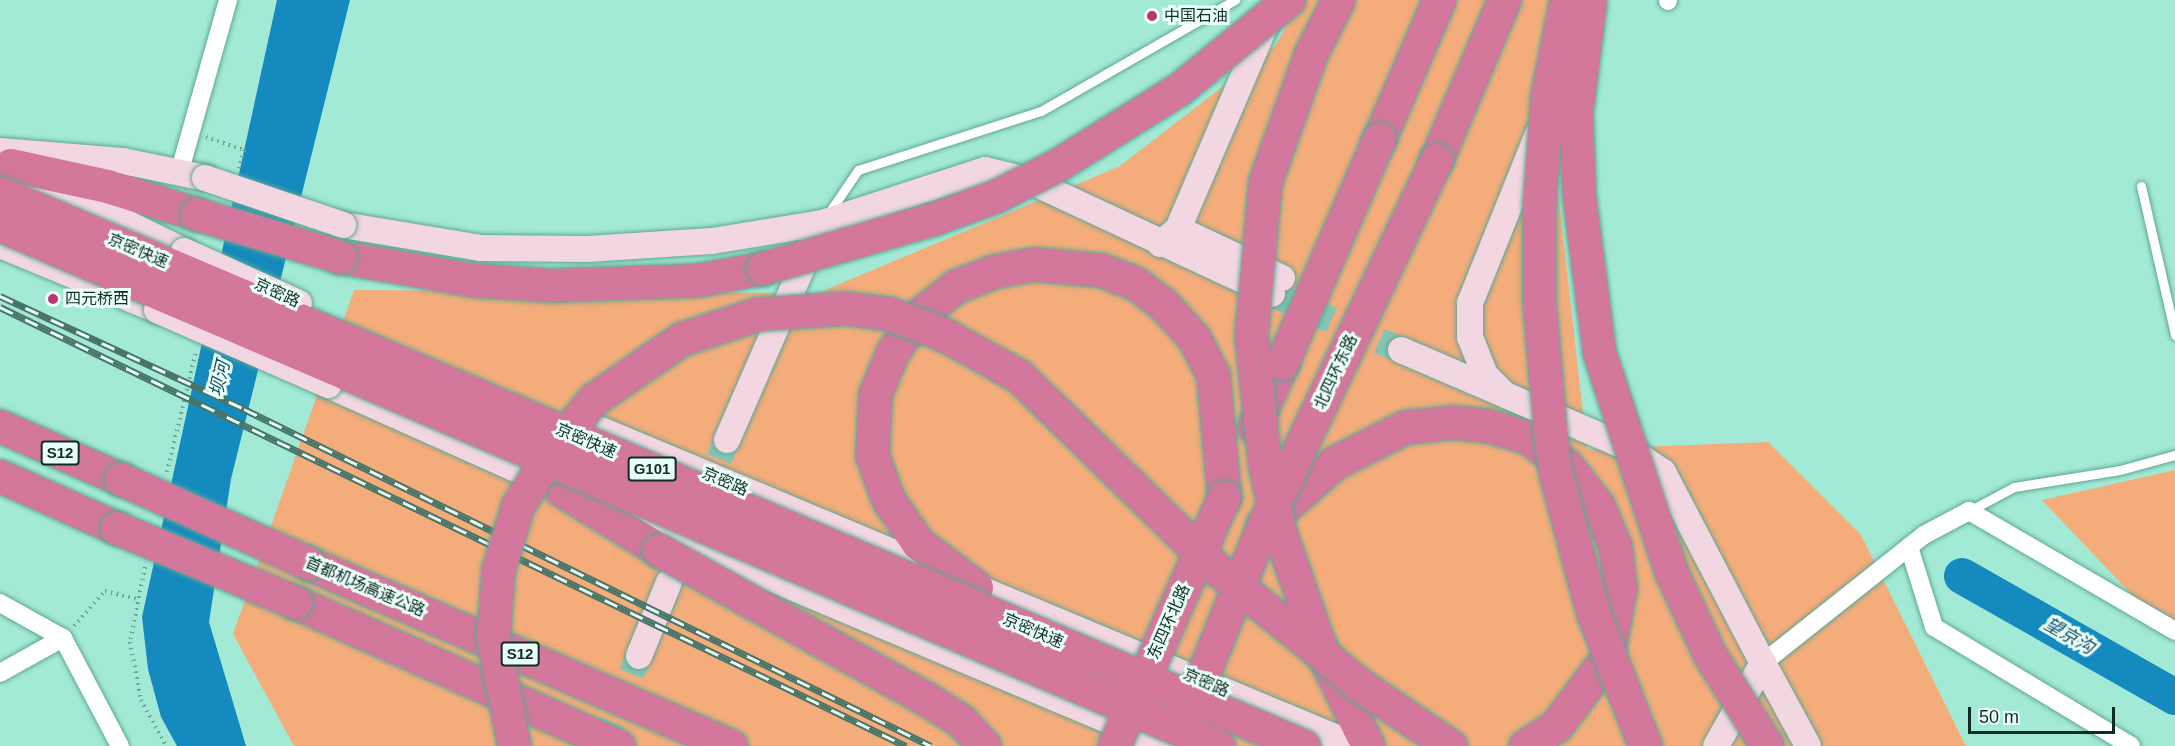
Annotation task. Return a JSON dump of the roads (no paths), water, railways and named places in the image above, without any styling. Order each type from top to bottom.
[{"type":"highway","points":[[2,168],[107,186],[340,257],[474,280],[551,285],[696,280],[763,268],[933,219],[996,196],[1059,164],[1179,88],[1288,0]]},
{"type":"highway","points":[[1338,0],[1311,53],[1265,182],[1251,336],[1254,399],[1280,533],[1321,650],[1368,746]]},
{"type":"highway","points":[[1224,497],[1439,0]]},
{"type":"highway","name":"北四环东路","points":[[1174,746],[1263,526],[1436,160],[1504,0]]},
{"type":"highway","points":[[1566,0],[1549,87],[1539,204],[1539,301],[1550,430],[1555,472],[1593,613],[1646,746]]},
{"type":"highway","points":[[1591,0],[1576,112],[1579,197],[1599,352],[1672,574],[1710,655],[1767,746]]},
{"type":"highway","name":"京密快速","points":[[2,168],[1304,746]]},
{"type":"highway","name":"京密快速","points":[[0,225],[1218,746]]},
{"type":"highway","points":[[976,587],[918,543],[888,499],[872,455],[875,394],[893,351],[918,315],[956,286],[1034,264],[1071,264],[1135,283],[1194,338],[1213,375],[1224,497]]},
{"type":"highway","points":[[514,746],[493,637],[498,570],[518,505],[553,448],[594,399],[681,339],[757,314],[845,308],[891,314],[945,335],[1019,376],[1048,398],[1217,569],[1360,685],[1450,746]]},
{"type":"highway","points":[[1263,526],[1334,463],[1405,427],[1453,422],[1527,437],[1567,466],[1598,506],[1615,546],[1620,588],[1607,658],[1586,691],[1556,726],[1525,746]]},
{"type":"highway","name":"首都机场高速公路","points":[[0,426],[308,563],[731,746]]},
{"type":"highway","points":[[0,476],[117,528],[296,602],[618,746]]},
{"type":"highway","points":[[560,489],[659,550],[928,700],[961,722],[984,746]]},
{"type":"highway","name":"东四环北路","points":[[1114,746],[1224,497]]},
{"type":"street","points":[[180,170],[228,0]]},
{"type":"street","points":[[1169,237],[1276,0]]},
{"type":"street","points":[[1506,397],[1485,375],[1470,337],[1470,303],[1591,0]]},
{"type":"street","points":[[2,168],[180,170],[344,225],[480,248],[587,249],[712,241],[822,223],[985,170],[1030,181],[1169,237],[1277,286]]},
{"type":"street","name":"京密路","points":[[2,168],[352,326],[1356,746]]},
{"type":"street","points":[[727,440],[822,223]]},
{"type":"street","points":[[0,244],[157,310],[560,489],[1169,746]]},
{"type":"street","points":[[1470,337],[1442,354],[1404,344],[1506,397],[1624,446],[1663,472],[1808,746]]},
{"type":"street","points":[[1716,746],[1763,663],[1909,547],[1969,511],[2175,631]]},
{"type":"street","points":[[1909,547],[1934,627],[2131,746]]},
{"type":"street","points":[[639,656],[669,582]]},
{"type":"street","points":[[0,603],[63,638],[120,746]]},
{"type":"street","points":[[0,673],[63,638]]},
{"type":"lane","points":[[822,223],[858,171],[1041,111],[1235,0]]},
{"type":"lane","points":[[2141,186],[2175,335]]},
{"type":"lane","points":[[1969,511],[2014,487],[2120,470],[2175,455]]},
{"type":"water","name":"坝河","points":[[277,0],[350,0],[231,479],[209,622],[246,746],[177,746],[161,717],[148,669],[142,617]]},
{"type":"waterway","name":"望京沟","points":[[1962,576],[2175,697]]},
{"type":"tunnel","points":[[1272,294],[1401,350]]},
{"type":"tunnel","points":[[704,495],[727,440]]},
{"type":"tunnel","points":[[602,746],[639,656]]},
{"type":"railway","points":[[0,296],[244,409],[931,746]]},
{"type":"railway","points":[[0,307],[906,746]]},
{"type":"place","name":"中国石油","points":[[1152,16]]},
{"type":"place","name":"四元桥西","points":[[53,299]]}]
